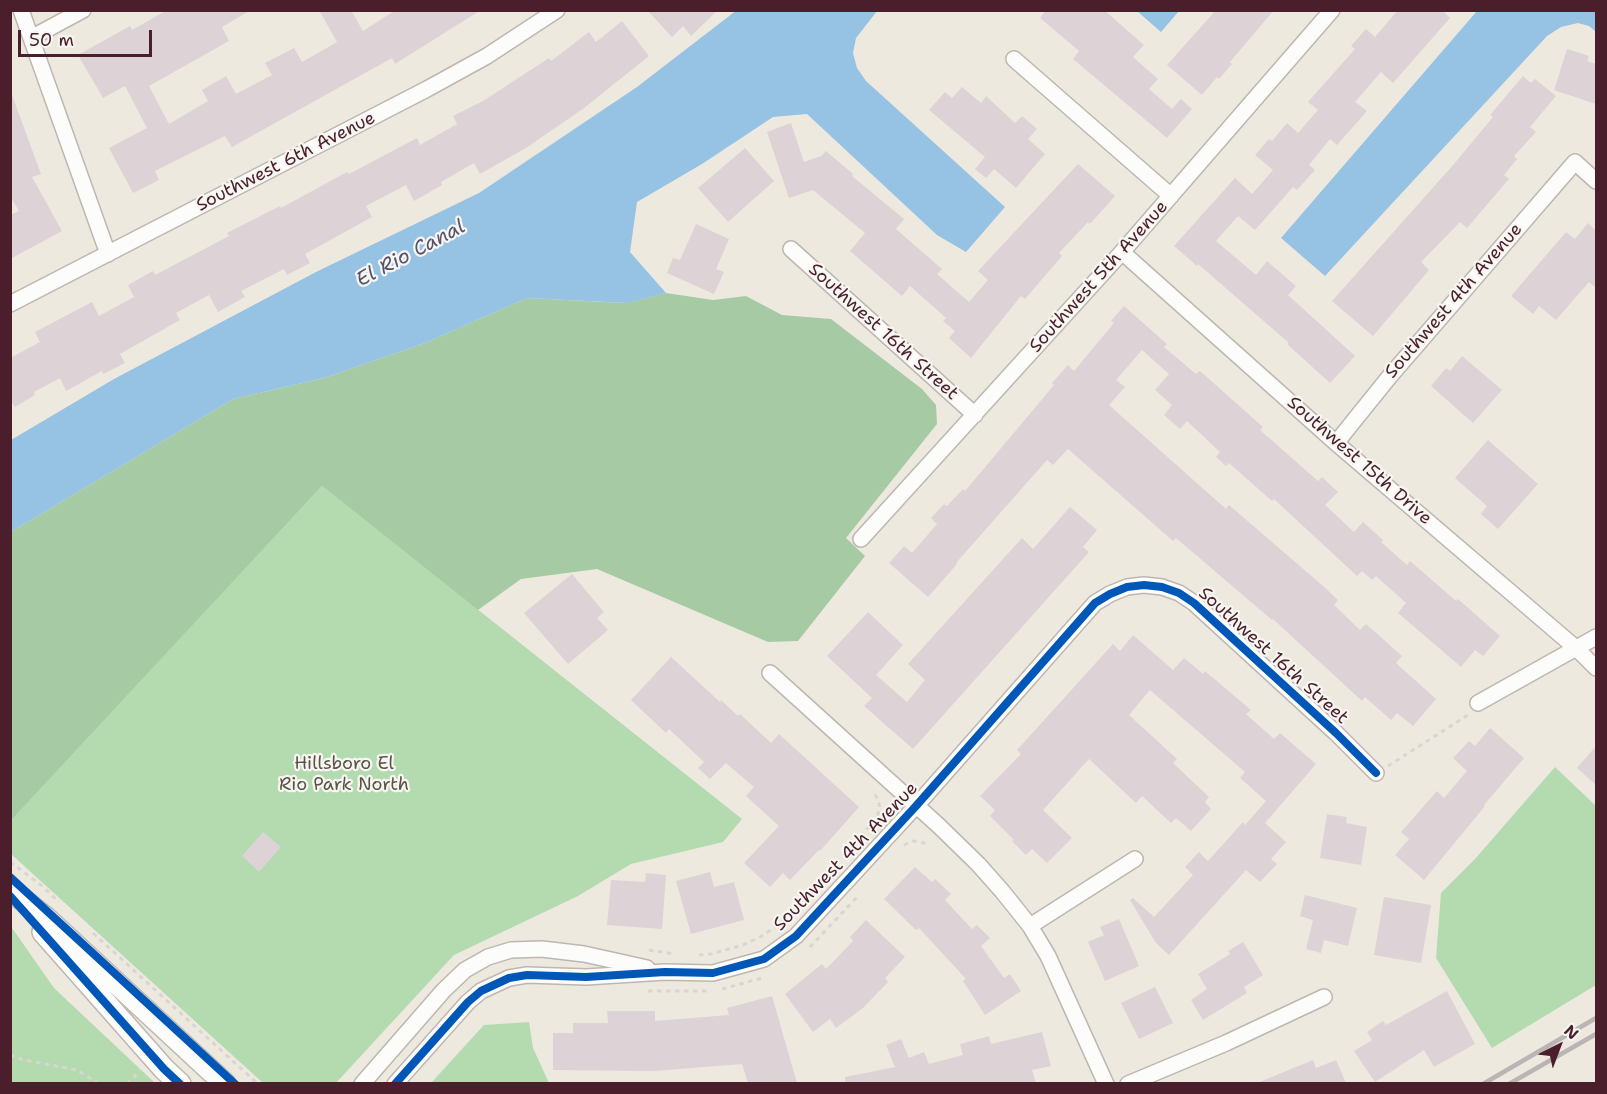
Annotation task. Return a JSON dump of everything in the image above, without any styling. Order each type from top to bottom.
[{"type":"main road","points":[[10,890],[46,918],[225,1083]]},
{"type":"main road","points":[[10,896],[164,1069],[180,1083]]},
{"type":"street","points":[[21,10],[108,254]]},
{"type":"street","points":[[31,38],[83,10]]},
{"type":"street","name":"Southwest 6th Avenue","points":[[10,304],[427,89],[488,56],[557,10]]},
{"type":"street","name":"Southwest 5th Avenue","points":[[861,539],[1122,252],[1332,10]]},
{"type":"street","points":[[1014,59],[1170,196]]},
{"type":"street","name":"Southwest 4th Avenue","points":[[1336,443],[1390,376],[1575,162],[1596,181]]},
{"type":"street","name":"Southwest 16th Street","points":[[790,249],[975,415]]},
{"type":"street","name":"Southwest 15th Drive","points":[[1122,252],[1336,443],[1577,649],[1596,668]]},
{"type":"street","name":"Southwest 4th Avenue","points":[[395,1083],[468,1002],[481,991],[509,978],[527,975],[586,977],[665,972],[713,974],[764,959],[796,936],[916,806],[1095,603],[1127,587],[1137,586]]},
{"type":"street","name":"Southwest 16th Street","points":[[1137,586],[1162,587],[1179,593],[1194,603],[1336,733],[1376,773]]},
{"type":"street","points":[[1478,703],[1596,637]]},
{"type":"street","points":[[770,673],[978,864],[1030,926],[1065,991],[1106,1083]]},
{"type":"street","points":[[1030,926],[1135,859]]},
{"type":"street","points":[[527,948],[527,975]]},
{"type":"street","name":"Southwest 4th Avenue","points":[[362,1083],[444,990],[465,970],[488,957],[527,948],[584,954],[665,972]]},
{"type":"street","points":[[584,954],[586,977]]},
{"type":"street","points":[[1128,1083],[1226,1043],[1324,997]]},
{"type":"path","points":[[1376,773],[1410,754],[1474,711],[1478,703]]},
{"type":"path","points":[[692,955],[711,954],[743,945],[785,920],[876,819],[880,808],[878,799],[872,791]]},
{"type":"path","points":[[10,862],[41,885],[67,909]]},
{"type":"path","points":[[93,933],[258,1083]]},
{"type":"path","points":[[644,950],[683,955]]},
{"type":"path","points":[[10,1055],[24,1060],[77,1070],[99,1083]]},
{"type":"green space","points":[[666,293],[713,300],[746,296],[782,315],[831,319],[922,389],[936,405],[937,424],[846,538],[865,556],[798,641],[768,642],[597,569],[521,579],[478,610],[322,486],[11,820],[11,532],[233,399],[324,378],[425,343],[527,298],[626,303]]},
{"type":"green space","name":"Hillsboro El Rio Park North","points":[[322,486],[742,819],[723,842],[631,864],[578,896],[454,955],[335,1084],[263,1083],[11,854],[10,820]]},
{"type":"green space","points":[[1555,767],[1596,806],[1596,985],[1492,1048],[1436,958],[1441,893],[1475,859]]},
{"type":"green space","points":[[10,925],[54,988],[155,1083],[11,1083]]},
{"type":"green space","points":[[529,1022],[533,1048],[549,1083],[431,1083],[484,1025]]},
{"type":"water","name":"El Rio Canal","points":[[737,10],[877,11],[856,38],[853,53],[857,68],[866,81],[1005,207],[966,252],[937,235],[807,114],[773,117],[702,164],[637,202],[630,252],[666,293],[627,303],[527,298],[425,343],[324,378],[233,399],[11,532],[11,440],[114,379],[316,272],[479,193],[637,87]]},
{"type":"water","points":[[1137,11],[1179,11],[1161,32]]},
{"type":"water","points":[[1477,11],[1596,11],[1596,32],[1589,26],[1578,23],[1561,27],[1547,36],[1325,276],[1281,238]]},
{"type":"building","points":[[167,10],[251,10],[222,27],[229,41],[149,86],[169,124],[208,101],[202,90],[226,76],[236,94],[272,75],[265,63],[294,48],[302,62],[337,42],[319,10],[351,10],[363,31],[396,10],[481,10],[395,64],[392,58],[232,147],[225,136],[155,171],[159,180],[133,193],[109,148],[147,128],[125,86],[103,98],[78,55],[130,26],[132,30]]},
{"type":"building","points":[[647,10],[718,10],[691,36],[683,26],[672,37]]},
{"type":"building","points":[[1046,10],[1104,10],[1144,45],[1133,57],[1158,79],[1149,89],[1172,109],[1181,99],[1192,109],[1167,138],[1073,59],[1079,51],[1040,18]]},
{"type":"building","points":[[1216,10],[1274,10],[1230,62],[1232,64],[1202,95],[1167,65]]},
{"type":"building","points":[[1398,10],[1442,10],[1450,18],[1393,83],[1381,72],[1355,102],[1367,111],[1337,145],[1330,139],[1309,165],[1315,170],[1297,190],[1293,187],[1255,230],[1238,216],[1216,241],[1256,275],[1267,261],[1296,286],[1288,295],[1355,356],[1330,383],[1287,344],[1289,343],[1174,246],[1235,178],[1252,194],[1273,170],[1255,155],[1269,139],[1272,141],[1287,123],[1298,133],[1318,110],[1308,102],[1355,49],[1351,46],[1366,29],[1375,37]]},
{"type":"building","points":[[622,21],[649,56],[584,108],[526,148],[480,174],[474,163],[414,201],[406,185],[366,206],[372,217],[305,254],[310,263],[287,275],[284,269],[241,291],[245,297],[218,312],[209,295],[176,313],[180,320],[120,354],[125,363],[103,374],[102,371],[66,391],[60,378],[34,392],[35,395],[15,407],[10,399],[10,358],[40,342],[35,332],[92,302],[99,316],[134,297],[128,285],[153,271],[155,275],[229,236],[227,233],[417,138],[420,145],[457,124],[453,116],[483,101],[549,58],[551,61],[589,32],[596,42]]},
{"type":"building","points":[[1567,49],[1589,56],[1587,61],[1596,64],[1596,104],[1554,90]]},
{"type":"building","points":[[1523,76],[1531,83],[1535,79],[1556,96],[1530,127],[1536,132],[1514,156],[1517,159],[1504,175],[1509,179],[1467,228],[1460,222],[1421,262],[1429,270],[1373,336],[1332,301],[1454,164],[1493,117],[1490,115]]},
{"type":"building","points":[[962,87],[981,103],[986,96],[1015,123],[1022,116],[1037,129],[1028,139],[1045,154],[1016,188],[994,169],[986,178],[975,169],[985,157],[929,110],[945,92],[952,98]]},
{"type":"building","points":[[10,95],[12,95],[41,174],[32,177],[62,231],[10,259],[10,215],[19,211],[10,196]]},
{"type":"building","points":[[791,123],[804,162],[821,156],[826,151],[904,219],[896,229],[942,269],[937,274],[969,302],[988,280],[978,271],[1078,164],[1115,196],[1059,253],[1062,256],[1025,299],[1021,296],[971,358],[949,338],[955,331],[943,321],[946,318],[910,286],[902,296],[850,251],[865,233],[813,190],[789,198],[767,132]]},
{"type":"building","points":[[745,148],[774,181],[728,222],[698,188]]},
{"type":"building","points":[[1588,223],[1596,231],[1596,288],[1589,282],[1556,320],[1539,306],[1533,314],[1511,296],[1566,232],[1575,239]]},
{"type":"building","points":[[696,224],[729,239],[716,269],[724,272],[714,294],[667,273],[673,258],[680,260]]},
{"type":"building","points":[[1124,306],[1167,344],[1164,347],[1196,374],[1200,371],[1263,427],[1260,430],[1318,481],[1322,477],[1338,492],[1325,505],[1354,532],[1363,522],[1407,565],[1410,561],[1500,636],[1483,656],[1475,650],[1461,667],[1398,613],[1406,603],[1376,576],[1372,580],[1362,571],[1357,576],[1274,499],[1272,501],[1229,463],[1226,466],[1216,457],[1220,452],[1187,421],[1180,429],[1164,415],[1172,405],[1155,390],[1169,374],[1142,350],[1116,380],[1125,387],[1109,405],[1226,509],[1229,505],[1322,585],[1338,600],[1334,605],[1360,630],[1366,624],[1402,656],[1396,663],[1436,699],[1413,726],[1397,713],[1391,720],[1365,697],[1362,701],[1273,619],[1176,538],[1173,541],[1068,449],[1053,465],[1047,460],[928,597],[889,563],[904,546],[912,553],[937,524],[931,518],[944,504],[947,506],[963,489],[965,491],[1054,385],[1052,383],[1068,365],[1074,371],[1114,323],[1111,321]]},
{"type":"building","points":[[1462,356],[1502,390],[1473,423],[1431,386],[1446,368],[1450,371]]},
{"type":"building","points":[[1488,440],[1538,484],[1498,529],[1481,514],[1487,506],[1455,478]]},
{"type":"building","points":[[1070,507],[1097,530],[1083,547],[1089,552],[913,749],[864,706],[872,698],[827,656],[868,612],[903,645],[876,675],[907,702],[925,680],[908,664],[1022,538],[1033,549]]},
{"type":"building","points":[[572,574],[604,612],[597,618],[608,630],[568,664],[524,613]]},
{"type":"building","points":[[1133,635],[1173,670],[1184,658],[1203,674],[1205,671],[1251,710],[1246,714],[1274,739],[1280,733],[1316,764],[1265,823],[1286,842],[1271,859],[1277,864],[1260,882],[1246,870],[1169,955],[1156,943],[1130,900],[1133,898],[1154,917],[1193,875],[1185,867],[1199,852],[1208,861],[1243,822],[1245,825],[1266,801],[1240,778],[1245,772],[1150,690],[1129,715],[1177,759],[1173,763],[1209,797],[1205,802],[1211,809],[1191,831],[1176,818],[1171,823],[1142,796],[1136,803],[1089,759],[1043,810],[1072,838],[1047,863],[1032,849],[1026,855],[1012,841],[1014,840],[990,816],[995,810],[980,796],[1021,754],[1017,750],[1113,644],[1120,651]]},
{"type":"building","points":[[671,657],[720,702],[721,700],[738,716],[740,714],[771,743],[779,734],[859,807],[820,851],[790,880],[783,873],[770,887],[744,863],[779,826],[746,796],[754,787],[726,763],[710,779],[698,768],[704,762],[669,729],[666,733],[631,700]]},
{"type":"building","points":[[1490,728],[1524,758],[1424,880],[1395,855],[1409,839],[1401,832],[1437,791],[1444,798],[1467,771],[1453,758],[1469,741],[1475,746]]},
{"type":"building","points":[[1596,746],[1596,785],[1577,768]]},
{"type":"building","points":[[1327,814],[1347,817],[1346,823],[1367,827],[1361,865],[1320,858]]},
{"type":"building","points":[[263,832],[281,847],[259,872],[242,856]]},
{"type":"building","points":[[915,867],[932,882],[935,879],[951,894],[945,900],[972,929],[977,925],[990,938],[981,946],[1004,978],[1010,974],[1021,991],[985,1015],[963,981],[966,979],[919,928],[916,930],[884,899]]},
{"type":"building","points":[[710,872],[714,887],[734,882],[744,920],[691,934],[676,881]]},
{"type":"building","points":[[646,873],[666,875],[662,929],[607,925],[611,880],[645,882]]},
{"type":"building","points":[[1305,895],[1357,908],[1348,946],[1324,940],[1321,953],[1306,949],[1313,920],[1300,916]]},
{"type":"building","points":[[1384,897],[1431,905],[1421,963],[1374,955]]},
{"type":"building","points":[[1119,919],[1139,966],[1105,981],[1088,942],[1104,935],[1100,927]]},
{"type":"building","points":[[866,920],[905,957],[885,978],[888,982],[863,1008],[836,1028],[830,1019],[813,1032],[785,994],[822,964],[826,969],[853,941],[850,937]]},
{"type":"building","points":[[1243,942],[1263,975],[1244,987],[1247,993],[1203,1020],[1191,1000],[1207,989],[1198,974],[1230,954],[1228,951]]},
{"type":"building","points":[[1155,987],[1173,1023],[1139,1039],[1121,1003]]},
{"type":"building","points":[[1447,991],[1475,1044],[1434,1067],[1424,1050],[1375,1082],[1354,1051],[1372,1040],[1367,1032],[1383,1021],[1386,1025]]},
{"type":"building","points":[[772,996],[797,1083],[748,1083],[742,1064],[654,1071],[553,1070],[553,1033],[573,1033],[573,1023],[608,1023],[607,1011],[655,1011],[655,1021],[729,1015],[727,1008]]},
{"type":"building","points":[[1042,1032],[1051,1066],[1032,1070],[1036,1083],[845,1083],[845,1077],[895,1067],[886,1045],[901,1039],[909,1058],[924,1052],[929,1064],[963,1055],[960,1044],[989,1036],[991,1044]]},
{"type":"building","points":[[1313,1060],[1316,1068],[1336,1060],[1346,1083],[1257,1083]]},
{"type":"railway","points":[[1483,1084],[1596,1018]]},
{"type":"railway","points":[[1509,1084],[1596,1034]]},
{"type":"cycle path","points":[[395,1084],[468,1002],[481,991],[509,978],[527,975],[586,977],[665,972],[713,973],[764,959],[796,936],[916,806],[1095,603],[1127,587],[1144,585],[1162,587],[1179,593],[1194,603],[1336,733],[1376,773]]},
{"type":"cycle path","points":[[10,877],[235,1084]]},
{"type":"cycle path","points":[[10,896],[164,1069],[180,1084]]}]
